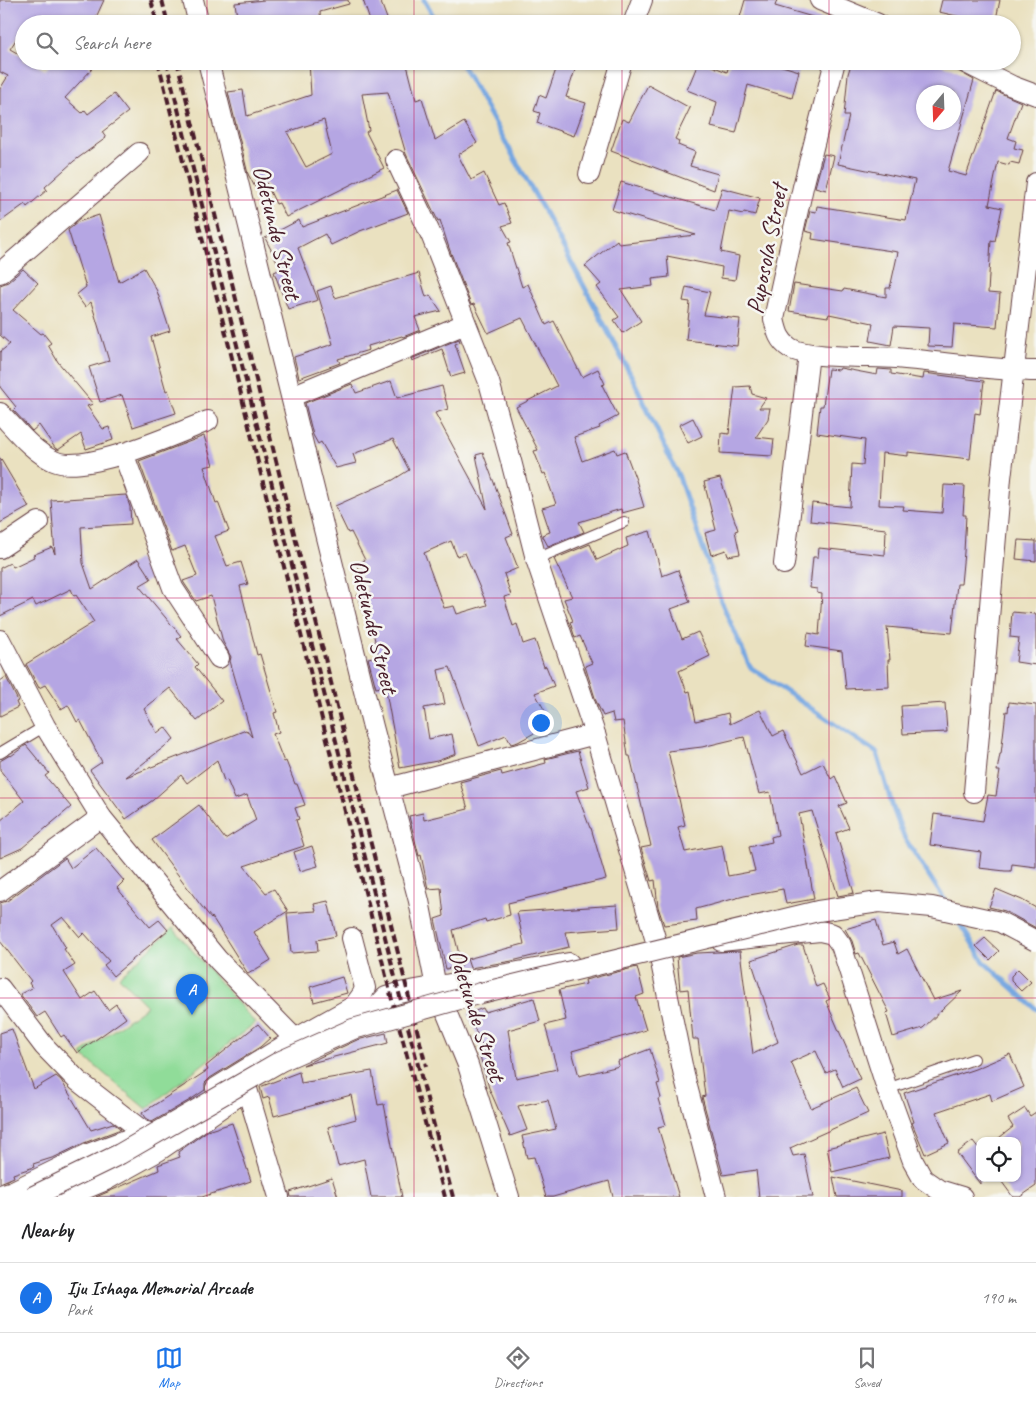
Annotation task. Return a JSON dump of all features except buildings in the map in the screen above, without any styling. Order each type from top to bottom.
[{"type":"street","points":[[193,0],[197,15]]},
{"type":"street","points":[[636,15],[642,0]]},
{"type":"street","points":[[820,0],[842,15]]},
{"type":"street","name":"Odetunde Street","points":[[210,70],[418,901],[436,987],[468,1065],[509,1197]]},
{"type":"street","points":[[588,174],[619,70]]},
{"type":"street","name":"Puposola Street","points":[[833,70],[774,319],[779,338],[791,348],[809,354],[894,358],[1014,371],[1036,371]]},
{"type":"street","points":[[980,70],[1012,86],[1036,95]]},
{"type":"street","points":[[0,273],[139,154]]},
{"type":"street","points":[[396,160],[432,237],[489,382],[536,559],[595,734],[658,948],[684,1075],[716,1197]]},
{"type":"street","points":[[974,792],[1001,478],[1036,183]]},
{"type":"street","points":[[292,396],[465,324]]},
{"type":"street","points":[[784,564],[809,354]]},
{"type":"street","points":[[0,413],[40,454],[56,462],[76,465],[123,453],[208,421]]},
{"type":"street","points":[[123,453],[172,588],[220,658]]},
{"type":"street","points":[[0,548],[38,522]]},
{"type":"street","points":[[0,640],[45,726],[102,817],[218,960],[295,1039]]},
{"type":"street","points":[[389,788],[595,734]]},
{"type":"street","points":[[0,891],[102,817]]},
{"type":"street","points":[[32,1197],[120,1154],[281,1061],[353,1029],[481,993],[818,911],[880,902],[932,907],[1000,922],[1036,941]]},
{"type":"street","points":[[65,1197],[106,1180],[158,1151],[247,1089],[371,1013],[386,997],[408,990],[436,987],[658,948],[820,931],[833,934],[841,944],[887,1089],[913,1161],[923,1179],[939,1190],[962,1197]]},
{"type":"street","points":[[0,1195],[13,1191],[88,1154],[146,1133],[295,1039],[354,1006],[365,988],[362,969],[352,938]]},
{"type":"street","points":[[0,988],[44,1046],[78,1081],[146,1133]]},
{"type":"street","points":[[247,1089],[279,1197]]},
{"type":"lane","points":[[536,559],[624,522]]},
{"type":"lane","points":[[0,753],[45,726]]},
{"type":"lane","points":[[887,1089],[974,1059]]},
{"type":"green space","points":[[173,928],[255,1023],[146,1109],[81,1054],[147,1006],[119,977]]},
{"type":"waterway","points":[[424,0],[433,15]]},
{"type":"waterway","points":[[465,70],[548,218],[633,379],[679,477],[721,601],[750,667],[877,753],[893,808],[904,837],[948,905]]},
{"type":"waterway","points":[[956,918],[985,963],[1036,1009]]},
{"type":"railway","points":[[151,0],[155,15]]},
{"type":"railway","points":[[162,0],[166,15]]},
{"type":"railway","points":[[160,70],[391,996],[445,1197]]},
{"type":"railway","points":[[168,70],[399,993],[453,1197]]},
{"type":"railway","points":[[179,70],[426,1066]]},
{"type":"place","name":"Iju Ishaga Memorial Arcade","points":[[192,1015]]}]
